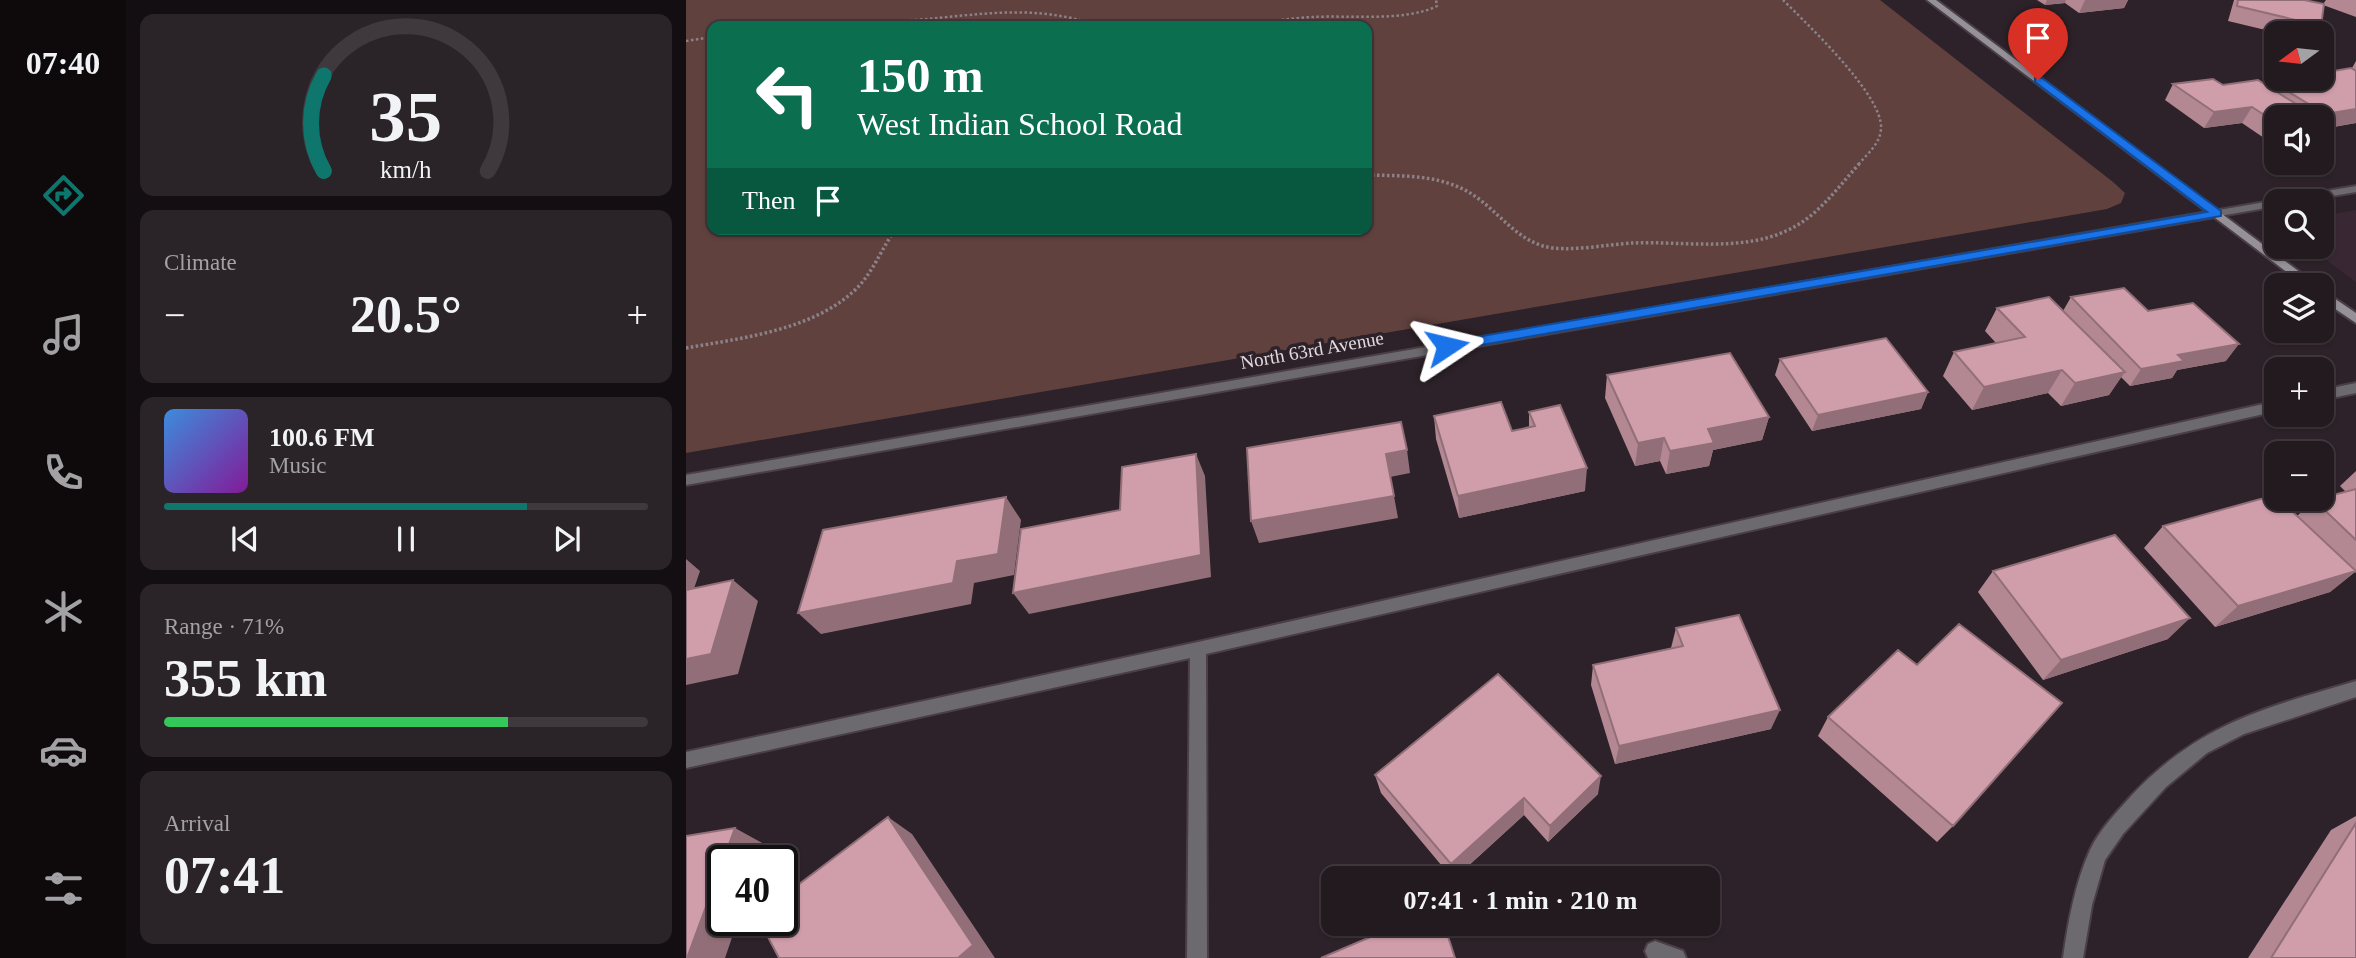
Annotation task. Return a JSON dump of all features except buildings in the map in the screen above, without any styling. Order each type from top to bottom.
[{"type":"main road","points":[[1931,0],[2295,273]]},
{"type":"main road","points":[[2334,302],[2356,319]]},
{"type":"street","points":[[2334,192],[2356,188]]},
{"type":"street","name":"North 63rd Avenue","points":[[686,480],[2264,205]]},
{"type":"street","points":[[2334,393],[2356,388]]},
{"type":"street","points":[[686,760],[1198,649],[2264,409]]},
{"type":"street","points":[[1197,958],[1198,649]]},
{"type":"street","points":[[2073,958],[2075,940],[2098,855],[2136,803],[2200,747],[2264,717],[2356,689]]},
{"type":"street","points":[[1655,951],[1676,958]]},
{"type":"path","points":[[1276,21],[1308,17],[1418,13],[1437,6],[1436,0]]},
{"type":"path","points":[[1372,175],[1411,176],[1451,183],[1480,201],[1514,232],[1530,242],[1546,247],[1741,240],[1783,233],[1815,214],[1877,146],[1882,129],[1876,106],[1842,63],[1783,0]]},
{"type":"path","points":[[895,21],[993,10],[1061,14],[1084,21]]},
{"type":"path","points":[[686,41],[707,38]]},
{"type":"path","points":[[686,348],[778,327],[832,308],[858,287],[892,235]]},
{"type":"shaded area","points":[[686,0],[1880,0],[2125,193],[2121,203],[2107,209],[686,453]]},
{"type":"shaded area","points":[[2356,210],[2356,282],[2325,259],[2334,259],[2334,214]]},
{"type":"route","points":[[1447,346],[2217,214],[2038,80]]}]
